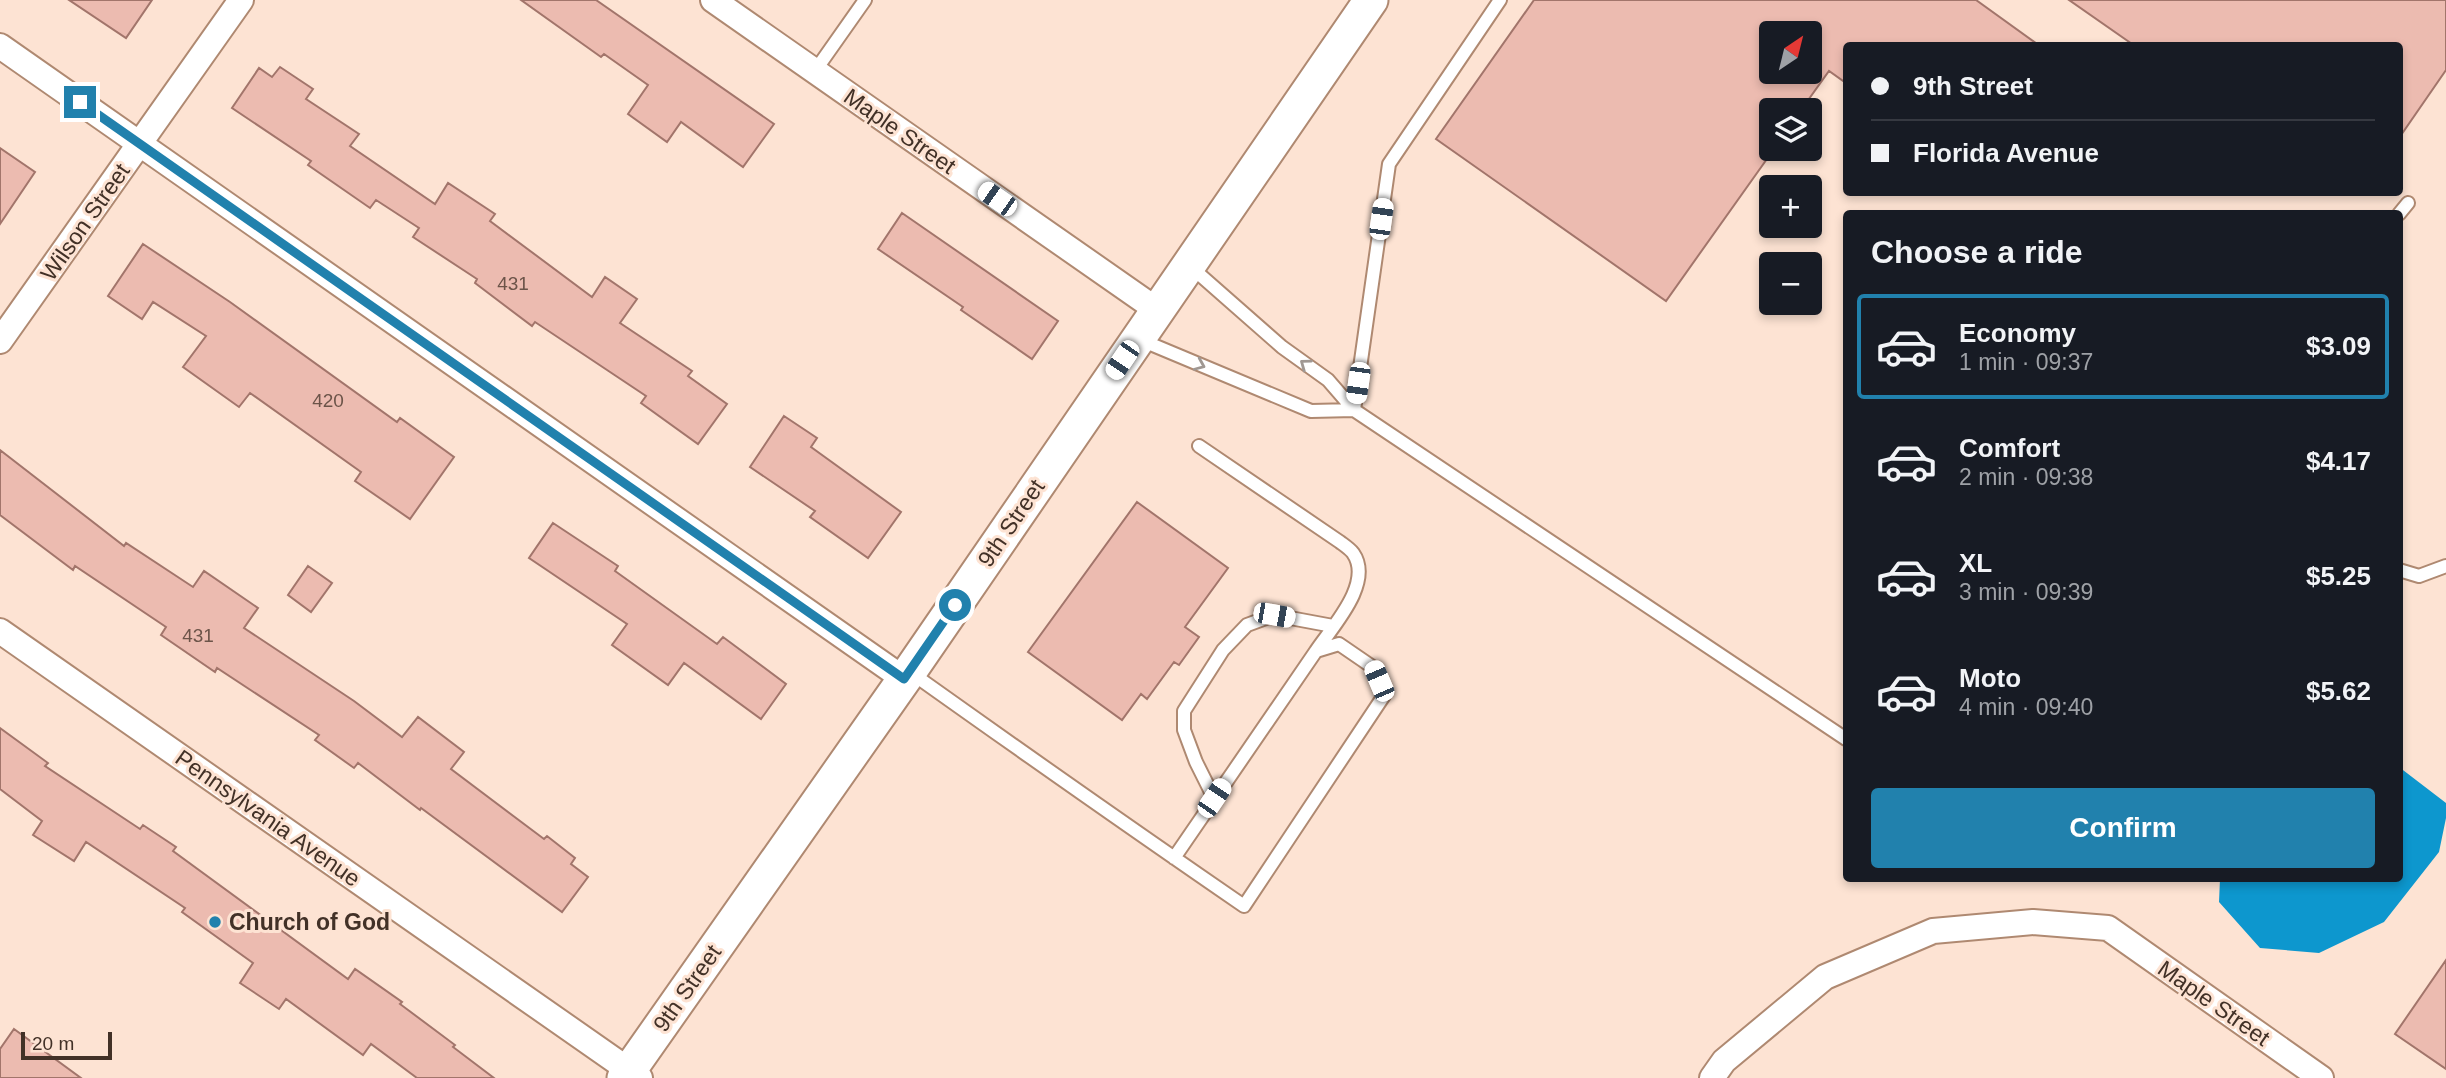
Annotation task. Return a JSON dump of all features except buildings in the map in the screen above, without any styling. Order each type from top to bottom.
[{"type":"street","name":"Wilson Street","points":[[0,341],[241,0]]},
{"type":"street","name":"Maple Street","points":[[713,0],[1157,310]]},
{"type":"street","name":"9th Street","points":[[631,1076],[1371,0]]},
{"type":"street","points":[[0,46],[907,675]]},
{"type":"street","name":"Pennsylvania Avenue","points":[[0,631],[631,1076]]},
{"type":"street","name":"Maple Street","points":[[1712,1078],[1724,1061],[1825,977],[1933,931],[2033,922],[2108,928],[2321,1078]]},
{"type":"lane","points":[[815,71],[865,0]]},
{"type":"lane","points":[[1354,410],[1389,164],[1500,0]]},
{"type":"lane","points":[[2402,210],[2408,203]]},
{"type":"lane","points":[[1188,264],[1282,347],[1328,380],[1354,410],[1843,738]]},
{"type":"lane","points":[[1138,338],[1311,411],[1354,410]]},
{"type":"lane","points":[[1174,858],[1355,594],[1358,572],[1354,554],[1340,542],[1199,446]]},
{"type":"lane","points":[[2403,571],[2419,576],[2446,566]]},
{"type":"lane","points":[[1214,798],[1184,730],[1184,710],[1223,650],[1247,625],[1274,615],[1333,626]]},
{"type":"lane","points":[[907,675],[1244,906],[1385,694],[1374,668],[1339,644],[1316,651]]},
{"type":"water","points":[[2403,770],[2446,803],[2446,818],[2439,852],[2384,922],[2319,953],[2260,948],[2219,902],[2220,882],[2403,882]]},
{"type":"place","name":"Church of God","points":[[215,922]]},
{"type":"route","points":[[80,102],[904,679],[955,605]]}]
